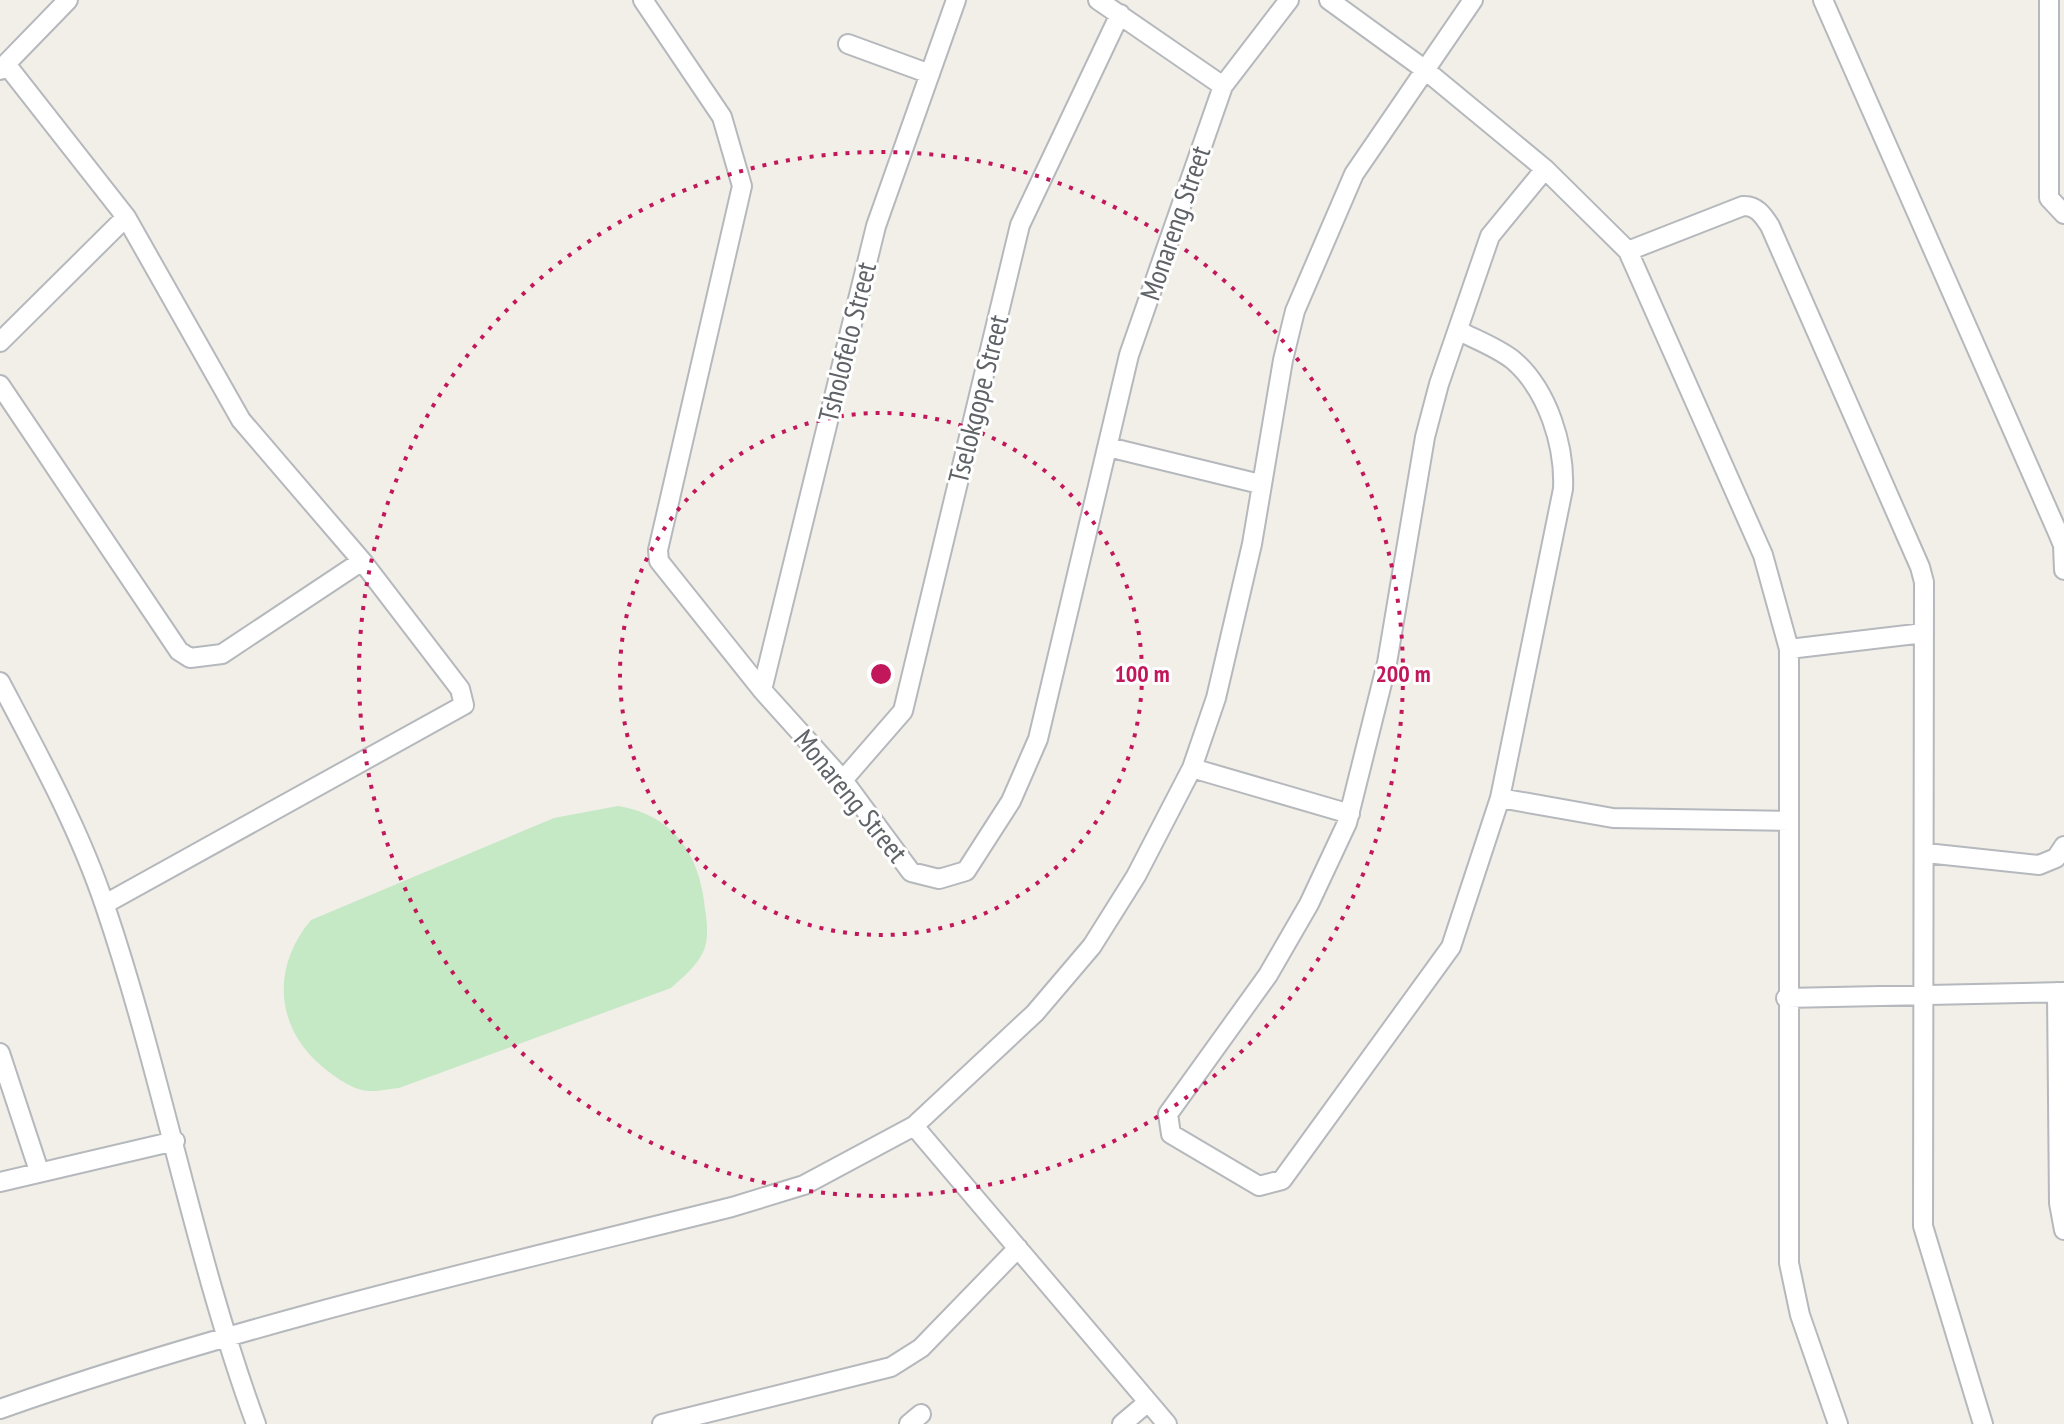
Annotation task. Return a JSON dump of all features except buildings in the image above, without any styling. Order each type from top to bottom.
[{"type":"street","points":[[68,0],[3,67],[126,217],[241,420],[362,561],[460,689],[464,705],[460,710],[105,904]]},
{"type":"street","name":"Monareng Street","points":[[643,0],[722,117],[742,186],[658,550],[659,561],[762,690],[843,780],[911,872],[939,879],[966,871],[1011,801],[1038,739],[1129,355],[1223,86],[1289,0]]},
{"type":"street","name":"Tsholofelo Street","points":[[762,690],[876,226],[956,0]]},
{"type":"street","points":[[1098,0],[1223,86]]},
{"type":"street","points":[[1329,0],[1424,69],[1545,169],[1628,251],[1769,571],[1789,649],[1786,998],[1790,1279],[1838,1424]]},
{"type":"street","points":[[0,1409],[104,1372],[224,1337],[732,1207],[804,1185],[914,1126],[1035,1013],[1092,946],[1136,876],[1192,768],[1216,698],[1252,544],[1260,484],[1295,311],[1354,174],[1473,0]]},
{"type":"street","points":[[1823,0],[2063,545],[2064,570]]},
{"type":"street","points":[[2049,0],[2049,198],[2064,214]]},
{"type":"street","name":"Tselokgope Street","points":[[843,780],[903,711],[1020,225],[1120,14]]},
{"type":"street","points":[[848,44],[930,74]]},
{"type":"street","points":[[1459,331],[1517,363],[1553,424],[1564,467],[1563,489],[1500,798],[1444,961],[1282,1180],[1259,1186],[1171,1134],[1168,1114],[1268,975],[1309,904],[1350,814],[1390,648],[1425,437],[1439,384],[1490,236],[1545,169]]},
{"type":"street","points":[[1628,251],[1743,206],[1754,207],[1765,219],[1918,562],[1924,582],[1926,853],[1921,997],[1923,1226],[1983,1424]]},
{"type":"street","points":[[0,342],[126,217]]},
{"type":"street","points":[[0,385],[179,651],[190,658],[222,654],[362,561]]},
{"type":"street","points":[[1108,447],[1260,484]]},
{"type":"street","points":[[1789,649],[1924,633]]},
{"type":"street","points":[[0,682],[49,774],[105,904],[175,1141],[224,1337],[256,1424]]},
{"type":"street","points":[[1192,768],[1350,814]]},
{"type":"street","points":[[1500,798],[1613,818],[1789,821]]},
{"type":"street","points":[[1926,853],[2039,865],[2056,858],[2064,846]]},
{"type":"street","points":[[1786,998],[2060,992],[2059,1203],[2064,1230]]},
{"type":"street","points":[[0,1053],[39,1171]]},
{"type":"street","points":[[914,1126],[1167,1424]]},
{"type":"street","points":[[0,1182],[175,1141]]},
{"type":"street","points":[[662,1424],[891,1367],[921,1348],[1018,1248]]},
{"type":"street","points":[[1122,1424],[1148,1402]]},
{"type":"green space","points":[[618,806],[655,818],[669,828],[681,841],[697,871],[706,914],[706,942],[697,962],[671,988],[399,1088],[358,1089],[336,1077],[311,1056],[289,1020],[284,1000],[284,980],[298,939],[311,920],[554,818]]}]
